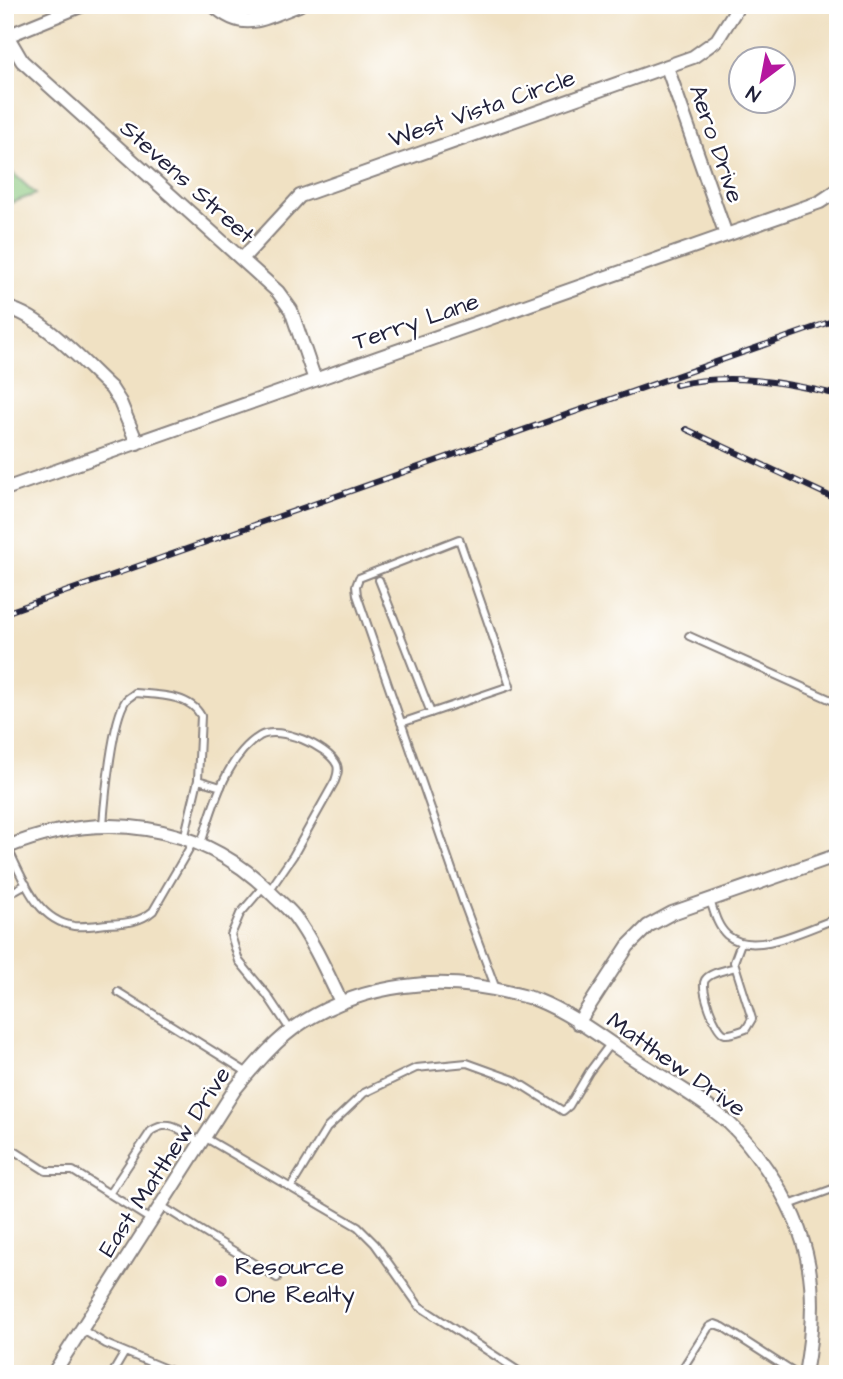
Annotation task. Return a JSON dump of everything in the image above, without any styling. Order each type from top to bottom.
[{"type":"street","points":[[6,34],[83,5]]},
{"type":"street","points":[[213,5],[237,22],[254,21],[299,5]]},
{"type":"street","name":"West Vista Circle","points":[[242,259],[300,196],[693,57],[718,40],[739,5]]},
{"type":"street","name":"Stevens Street","points":[[6,34],[22,61],[278,292],[291,310],[315,380]]},
{"type":"street","name":"Aero Drive","points":[[667,67],[726,235]]},
{"type":"street","name":"Terry Lane","points":[[5,489],[820,202],[838,190]]},
{"type":"street","points":[[5,308],[36,319],[111,388],[120,402],[137,443]]},
{"type":"street","points":[[6,847],[54,831],[103,825],[156,830],[193,842],[253,875],[294,916],[320,958],[341,1002]]},
{"type":"street","points":[[578,1023],[628,946],[648,926],[672,913],[838,855]]},
{"type":"street","name":"Matthew Drive","points":[[341,1002],[381,989],[433,982],[486,986],[537,1000],[578,1023],[728,1123],[753,1149],[782,1190],[804,1238],[813,1295],[812,1335],[805,1374]]},
{"type":"street","name":"East Matthew Drive","points":[[53,1374],[234,1089],[269,1049],[291,1031],[341,1002]]},
{"type":"lane","points":[[401,723],[510,686],[459,538],[359,578],[356,586],[401,723],[496,989]]},
{"type":"lane","points":[[379,580],[431,713]]},
{"type":"lane","points":[[689,636],[838,703]]},
{"type":"lane","points":[[103,825],[106,783],[119,718],[126,701],[135,693],[164,695],[188,702],[201,716],[193,842]]},
{"type":"lane","points":[[6,847],[37,905],[61,922],[77,926],[131,922],[145,918],[153,911],[221,787],[246,748],[261,735],[274,732],[296,737],[317,748],[335,762],[338,769],[328,796],[266,888],[240,914],[231,935],[239,961],[267,995],[291,1031]]},
{"type":"lane","points":[[198,780],[221,787]]},
{"type":"lane","points":[[5,896],[26,884]]},
{"type":"lane","points":[[710,900],[726,934],[748,945],[766,943],[838,918]]},
{"type":"lane","points":[[735,967],[709,976],[704,982],[703,990],[720,1032],[727,1035],[746,1029],[752,1019],[734,962],[741,943]]},
{"type":"lane","points":[[118,992],[248,1073]]},
{"type":"lane","points":[[290,1187],[327,1128],[364,1093],[416,1068],[467,1063],[513,1080],[563,1111],[610,1044]]},
{"type":"lane","points":[[109,1194],[151,1131],[168,1124],[290,1187],[358,1227],[375,1244],[419,1306],[523,1374]]},
{"type":"lane","points":[[5,1145],[46,1171],[73,1171],[151,1220]]},
{"type":"lane","points":[[789,1205],[838,1187]]},
{"type":"lane","points":[[160,1205],[277,1278]]},
{"type":"lane","points":[[679,1374],[709,1327],[715,1324],[796,1374]]},
{"type":"lane","points":[[81,1329],[106,1344],[178,1374]]},
{"type":"lane","points":[[112,1374],[125,1352]]},
{"type":"green space","points":[[5,166],[36,194],[5,205]]},
{"type":"railway","points":[[5,613],[838,319]]},
{"type":"railway","points":[[676,385],[716,379],[757,380],[838,395]]},
{"type":"railway","points":[[686,429],[838,500]]},
{"type":"place","name":"Resource One Realty","points":[[221,1281]]}]
